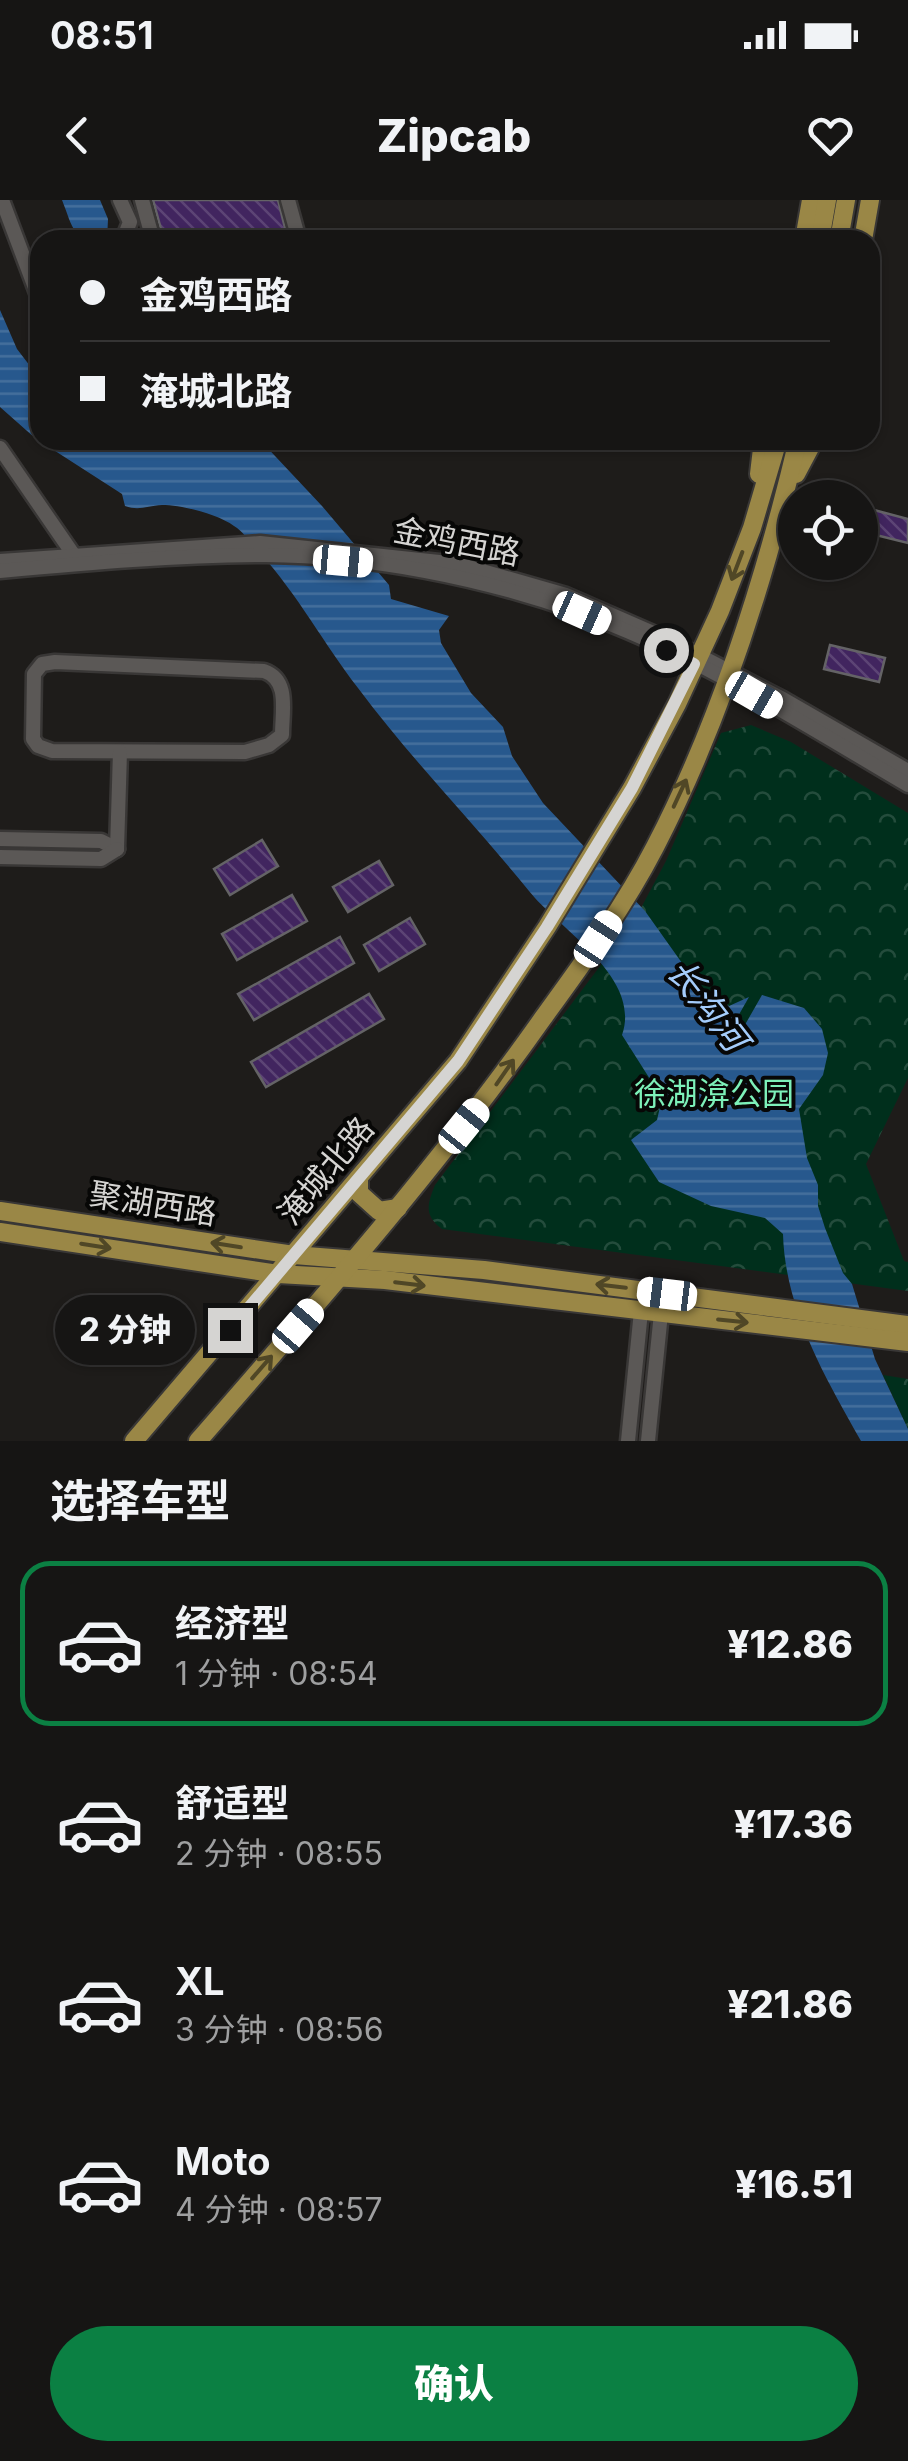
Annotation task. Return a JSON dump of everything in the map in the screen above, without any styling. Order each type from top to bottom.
[{"type":"main road","points":[[806,230],[811,200]]},
{"type":"main road","points":[[822,230],[827,200]]},
{"type":"main road","points":[[841,230],[846,200]]},
{"type":"main road","points":[[864,230],[870,200]]},
{"type":"main road","points":[[752,528],[762,450]]},
{"type":"main road","points":[[696,660],[752,528],[775,450]]},
{"type":"main road","points":[[789,480],[796,450]]},
{"type":"main road","points":[[793,480],[809,450]]},
{"type":"main road","points":[[198,1441],[358,1258],[487,1098],[579,969],[636,880],[696,759],[729,677],[778,519]]},
{"type":"main road","name":"淹城北路","points":[[134,1441],[458,1061],[547,927],[632,788],[696,660]]},
{"type":"main road","points":[[360,1178],[359,1193],[380,1211],[398,1208]]},
{"type":"main road","name":"聚湖西路","points":[[0,1211],[294,1255],[484,1270],[908,1325]]},
{"type":"main road","name":"聚湖西路","points":[[0,1232],[278,1274],[908,1342]]},
{"type":"street","points":[[2,200],[30,274]]},
{"type":"street","points":[[120,200],[130,222],[127,230]]},
{"type":"street","points":[[142,200],[150,230]]},
{"type":"street","points":[[288,200],[296,230]]},
{"type":"street","points":[[0,448],[73,554]]},
{"type":"street","points":[[0,561],[73,554],[243,549]]},
{"type":"street","points":[[0,571],[243,549]]},
{"type":"street","name":"金鸡西路","points":[[243,549],[458,564],[566,595],[908,771]]},
{"type":"street","points":[[42,664],[264,670],[276,675],[282,685],[282,735],[269,746],[245,752],[120,752],[52,751],[38,746],[33,739],[34,674],[42,664]]},
{"type":"street","name":"金鸡西路","points":[[729,677],[908,785]]},
{"type":"street","points":[[117,848],[120,752]]},
{"type":"street","points":[[0,839],[101,841],[117,848]]},
{"type":"street","points":[[0,857],[101,859],[117,848]]},
{"type":"street","points":[[628,1441],[642,1311]]},
{"type":"street","points":[[648,1441],[662,1314]]},
{"type":"green space","name":"徐湖渰公园","points":[[751,725],[791,742],[908,813],[908,1078],[866,1164],[904,1261],[908,1262],[908,1291],[442,1229],[429,1209],[435,1185],[634,921],[666,861],[721,733]]},
{"type":"green space","points":[[883,1375],[908,1379],[908,1429]]},
{"type":"water","points":[[62,200],[100,200],[108,219],[107,230],[75,230]]},
{"type":"water","points":[[0,310],[17,349],[30,366],[30,434],[0,407]]},
{"type":"water","name":"长沟河","points":[[54,450],[269,450],[389,585],[391,599],[449,616],[439,630],[441,643],[471,693],[503,727],[512,756],[543,803],[645,911],[709,1001],[723,1001],[729,1006],[749,997],[729,1032],[738,1037],[762,995],[804,1008],[822,1029],[828,1053],[823,1075],[799,1109],[807,1158],[818,1185],[818,1206],[825,1228],[843,1273],[852,1284],[875,1359],[908,1429],[908,1441],[861,1441],[799,1316],[785,1262],[783,1234],[765,1218],[711,1206],[659,1182],[631,1140],[657,1120],[662,1098],[622,1035],[625,1014],[610,974],[529,891],[399,740],[287,586],[238,529],[200,511],[170,505],[125,506],[122,494]]},
{"type":"building","points":[[153,200],[278,200],[286,230],[161,230]]},
{"type":"building","points":[[878,511],[908,519],[908,543],[878,536]]},
{"type":"building","points":[[830,645],[885,658],[879,682],[824,669]]},
{"type":"building","points":[[262,840],[278,866],[230,895],[214,869]]},
{"type":"building","points":[[379,861],[393,885],[348,912],[333,887]]},
{"type":"building","points":[[292,895],[307,921],[237,960],[222,934]]},
{"type":"building","points":[[410,918],[425,944],[379,971],[364,945]]},
{"type":"building","points":[[340,937],[354,963],[254,1020],[238,994]]},
{"type":"building","points":[[369,994],[384,1019],[266,1087],[251,1062]]},
{"type":"route","points":[[230,1330],[458,1061],[547,927],[632,788],[686,684],[694,664],[666,650]]}]
